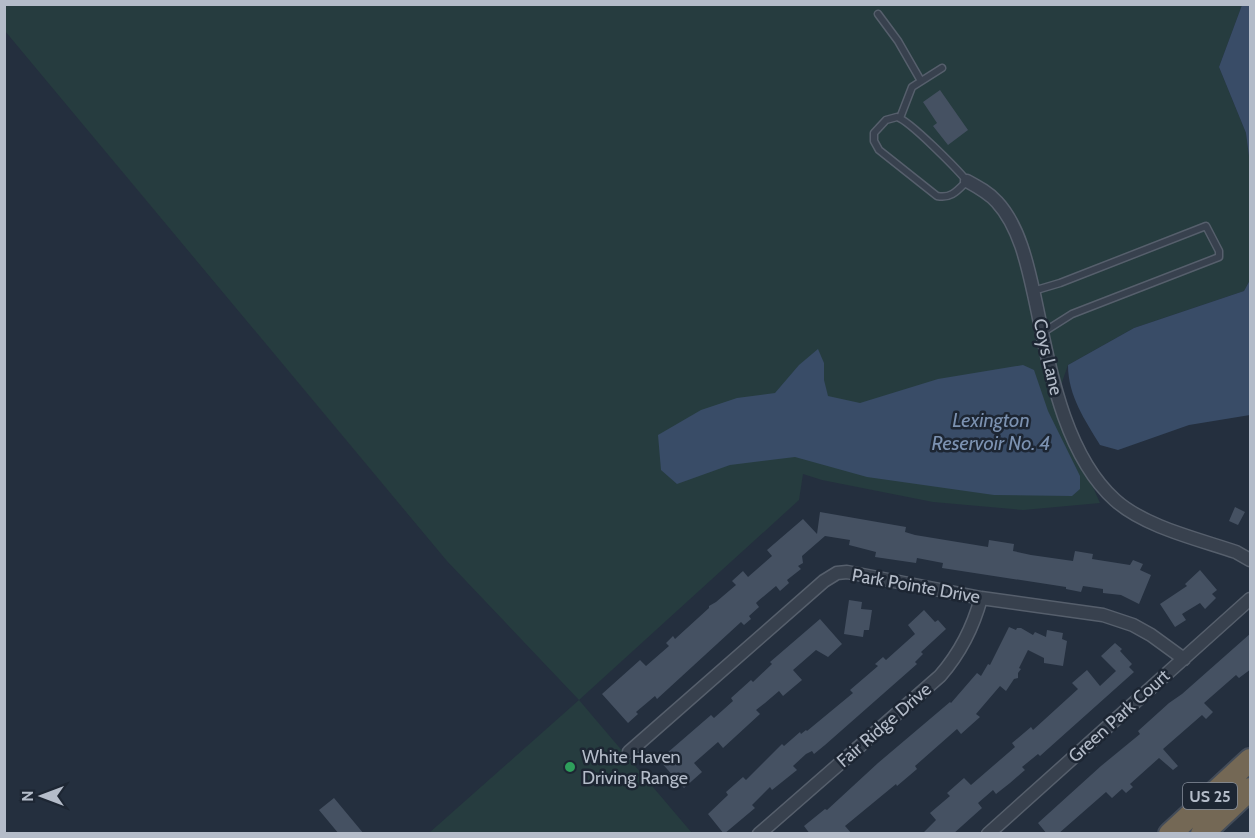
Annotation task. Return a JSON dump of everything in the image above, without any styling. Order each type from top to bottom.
[{"type":"highway","name":"US 25","points":[[1170,834],[1251,760]]},
{"type":"highway","name":"US 25","points":[[1202,834],[1251,789]]},
{"type":"street","name":"Coys Lane","points":[[967,181],[987,192],[998,203],[1014,228],[1033,291],[1049,367],[1063,414],[1079,450],[1106,491],[1121,505],[1140,517],[1236,552],[1251,560]]},
{"type":"street","name":"Park Pointe Drive","points":[[629,752],[824,581],[837,573],[846,572],[981,598],[1103,615],[1123,621],[1151,635],[1184,659]]},
{"type":"street","name":"Fair Ridge Drive","points":[[759,834],[940,676],[960,652],[968,637],[981,598]]},
{"type":"street","name":"Green Park Court","points":[[988,834],[1251,599]]},
{"type":"lane","points":[[878,14],[898,41],[921,81]]},
{"type":"lane","points":[[900,118],[912,87],[942,68]]},
{"type":"lane","points":[[900,118],[909,123],[960,171],[967,181],[952,195],[946,198],[937,196],[879,150],[874,141],[874,133],[886,120],[900,118]]},
{"type":"lane","points":[[1033,291],[1060,283],[1206,226],[1220,251],[1219,257],[1072,315],[1042,333]]},
{"type":"green space","points":[[4,5],[1242,5],[1219,67],[1246,133],[1250,164],[1250,280],[1244,291],[1134,328],[1068,365],[1055,402],[1100,503],[1023,510],[933,502],[822,480],[803,474],[799,500],[579,700],[447,561],[5,31]]},
{"type":"green space","name":"White Haven Driving Range","points":[[579,700],[692,833],[429,833]]},
{"type":"water","points":[[1242,5],[1250,5],[1250,164],[1246,133],[1219,67]]},
{"type":"water","name":"Lexington Reservoir No. 4","points":[[1250,280],[1250,415],[1189,425],[1118,450],[1100,445],[1074,397],[1068,365],[1134,328],[1244,291]]},
{"type":"water","name":"Lexington Reservoir No. 4","points":[[818,349],[824,363],[824,380],[828,396],[860,403],[938,379],[1023,365],[1034,370],[1048,411],[1080,476],[1080,489],[1072,496],[994,495],[867,477],[795,457],[730,465],[677,484],[661,470],[658,435],[701,410],[737,398],[775,393],[799,365]]},
{"type":"building","points":[[940,90],[968,130],[948,145],[933,126],[937,123],[923,102]]},
{"type":"building","points":[[1235,507],[1245,512],[1238,525],[1229,521]]},
{"type":"building","points":[[820,512],[906,527],[905,532],[915,535],[988,547],[989,540],[1014,544],[1013,551],[1031,555],[1073,561],[1075,551],[1093,554],[1092,559],[1130,565],[1133,560],[1143,564],[1140,570],[1151,575],[1139,604],[1121,595],[1103,593],[1103,589],[1083,586],[1081,592],[1066,589],[1066,587],[942,568],[943,563],[917,558],[916,563],[875,557],[876,552],[849,545],[850,540],[825,536],[802,556],[803,563],[798,566],[801,569],[787,580],[789,583],[780,591],[776,586],[758,601],[756,603],[759,607],[749,616],[751,619],[744,625],[741,622],[657,699],[655,696],[636,712],[638,714],[628,723],[602,694],[640,660],[646,666],[669,646],[666,643],[673,636],[675,639],[709,606],[736,585],[732,581],[743,571],[748,577],[772,556],[767,550],[803,519],[817,534]]},
{"type":"building","points":[[1200,570],[1217,590],[1212,594],[1216,598],[1205,609],[1200,603],[1182,614],[1186,620],[1175,627],[1160,604],[1187,586],[1185,584]]},
{"type":"building","points":[[849,600],[862,602],[861,609],[872,610],[869,630],[864,630],[863,637],[844,634]]},
{"type":"building","points":[[924,610],[935,622],[938,620],[946,629],[921,652],[923,654],[915,662],[917,664],[814,754],[812,751],[806,754],[793,766],[797,770],[772,790],[770,787],[752,805],[755,808],[724,834],[708,814],[728,795],[726,792],[743,777],[746,780],[782,744],[784,746],[800,732],[801,734],[807,731],[853,693],[850,690],[878,666],[875,664],[883,657],[886,660],[915,634],[908,625]]},
{"type":"building","points":[[820,619],[842,644],[828,657],[816,650],[793,670],[802,680],[783,696],[779,691],[756,710],[760,714],[723,748],[718,742],[694,763],[702,772],[684,788],[659,760],[711,715],[714,718],[733,701],[731,698],[751,680],[753,682],[772,664],[770,662]]},
{"type":"building","points":[[1009,627],[1016,630],[1021,628],[1033,635],[1035,632],[1046,637],[1047,630],[1063,633],[1062,639],[1067,641],[1063,666],[1044,663],[1044,658],[1028,650],[1019,668],[1021,669],[1018,678],[1014,679],[1006,691],[1000,686],[976,714],[980,717],[961,734],[957,729],[915,766],[917,769],[845,826],[852,834],[810,834],[804,826],[825,809],[827,810],[878,763],[951,703],[977,673],[981,676],[988,664],[990,665]]},
{"type":"building","points":[[1251,633],[1251,669],[1239,678],[1236,675],[1204,703],[1213,712],[1206,719],[1202,715],[1163,749],[1178,766],[1173,770],[1159,758],[1130,784],[1133,787],[1126,793],[1122,789],[1112,798],[1106,792],[1058,834],[1047,834],[1038,823],[1140,734],[1138,731],[1169,703]]},
{"type":"building","points":[[1115,643],[1132,664],[1129,667],[1134,672],[1040,756],[1038,754],[1022,767],[1025,770],[1010,783],[996,794],[993,790],[978,803],[982,808],[953,834],[922,834],[936,820],[930,813],[950,796],[947,793],[964,778],[971,785],[1015,747],[1012,743],[1031,727],[1033,730],[1078,689],[1072,683],[1087,670],[1100,686],[1116,671],[1101,656]]},
{"type":"building","points":[[334,798],[364,834],[339,834],[319,810]]},
{"type":"place","name":"White Haven Driving Range","points":[[570,767]]}]
